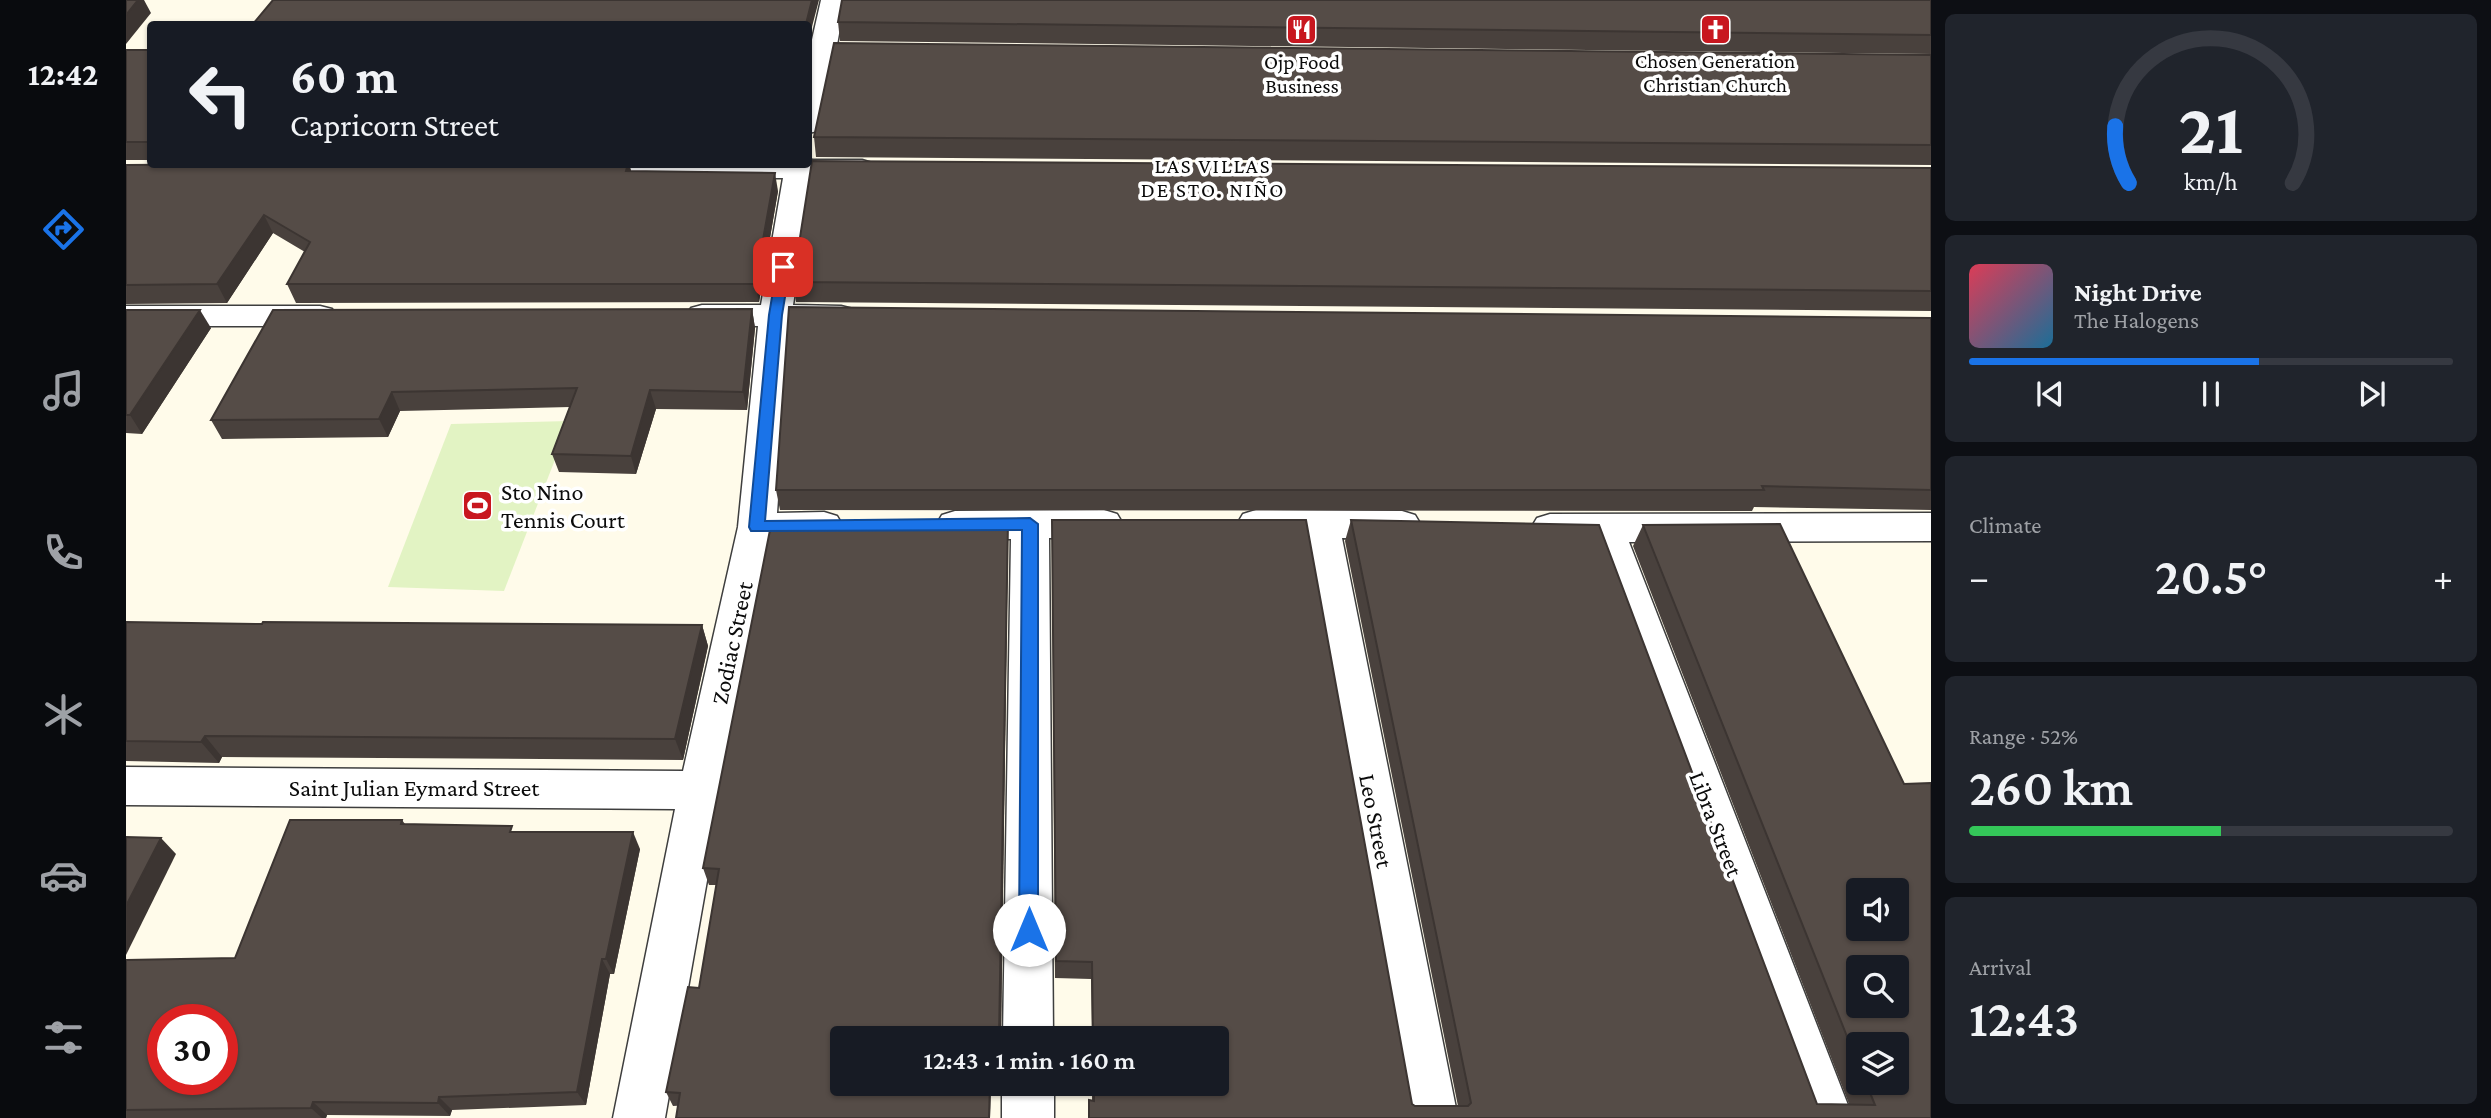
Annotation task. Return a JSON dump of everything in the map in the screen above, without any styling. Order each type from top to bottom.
[{"type":"street","points":[[812,88],[816,52],[833,0]]},
{"type":"street","points":[[816,52],[907,53]]},
{"type":"street","points":[[812,167],[883,170]]},
{"type":"street","points":[[552,170],[717,168]]},
{"type":"street","name":"Zodiac Street","points":[[639,1118],[701,790],[757,527],[775,315],[799,168]]},
{"type":"street","points":[[679,315],[873,316]]},
{"type":"street","points":[[126,316],[347,316]]},
{"type":"street","points":[[1028,1026],[1030,524]]},
{"type":"street","points":[[921,525],[1141,524]]},
{"type":"street","points":[[1224,524],[1442,526]]},
{"type":"street","name":"Leo Street","points":[[1321,524],[1432,1118]]},
{"type":"street","points":[[757,527],[852,526]]},
{"type":"street","points":[[1510,527],[1931,527]]},
{"type":"street","name":"Libra Street","points":[[1605,529],[1827,1118]]},
{"type":"street","name":"Saint Julian Eymard Street","points":[[126,786],[701,790]]},
{"type":"street","points":[[1028,1096],[1028,1118]]},
{"type":"green space","name":"Sto Nino Tennis Court","points":[[570,421],[504,591],[388,587],[451,424]]},
{"type":"building","points":[[126,0],[138,0],[126,15]]},
{"type":"building","points":[[273,0],[812,0],[807,21],[256,21]]},
{"type":"building","points":[[842,0],[1931,0],[1931,35],[838,22]]},
{"type":"building","points":[[834,43],[1931,55],[1931,145],[814,137]]},
{"type":"building","points":[[126,50],[147,50],[147,142],[126,142]]},
{"type":"building","points":[[812,161],[1931,168],[1931,291],[793,282]]},
{"type":"building","points":[[126,165],[147,165],[147,168],[627,168],[626,171],[775,173],[755,284],[287,284],[310,242],[264,215],[217,284],[126,285]]},
{"type":"building","points":[[789,307],[1931,318],[1931,490],[1762,486],[1764,490],[776,490]]},
{"type":"building","points":[[752,309],[743,392],[650,390],[631,456],[552,454],[577,388],[392,392],[379,419],[211,420],[273,310]]},
{"type":"building","points":[[126,310],[200,310],[130,415],[126,415]]},
{"type":"building","points":[[1052,520],[1306,520],[1412,1104],[1415,1106],[1468,1106],[1471,1103],[1351,520],[1599,525],[1817,1104],[1875,1105],[1871,1095],[1909,1095],[1909,1032],[1846,1034],[1643,525],[1780,524],[1904,784],[1931,783],[1931,1118],[1089,1118],[1089,1100],[1094,1101],[1094,1096],[1229,1096],[1229,1026],[1093,1026],[1092,962],[1056,961]]},
{"type":"building","points":[[1008,522],[999,1026],[830,1026],[830,1096],[990,1096],[989,1118],[676,1118],[680,1093],[666,1092],[688,987],[699,988],[719,869],[703,868],[771,525]]},
{"type":"building","points":[[126,622],[702,625],[675,739],[205,736],[201,742],[126,741]]},
{"type":"building","points":[[290,820],[402,820],[401,824],[512,826],[510,832],[633,832],[606,959],[602,959],[577,1092],[439,1097],[438,1103],[313,1102],[311,1108],[126,1110],[126,960],[235,958]]},
{"type":"building","points":[[126,837],[161,838],[126,906]]},
{"type":"place","name":"Chosen Generation Christian Church","points":[[1715,29]]},
{"type":"place","name":"Ojp Food Business","points":[[1302,30]]},
{"type":"place","name":"Sto Nino Tennis Court","points":[[478,506]]},
{"type":"district","name":"LAS VILLAS DE STO. NIÑO","points":[[1213,178]]},
{"type":"route","points":[[783,267],[775,315],[757,527],[1030,524],[1029,930]]}]
